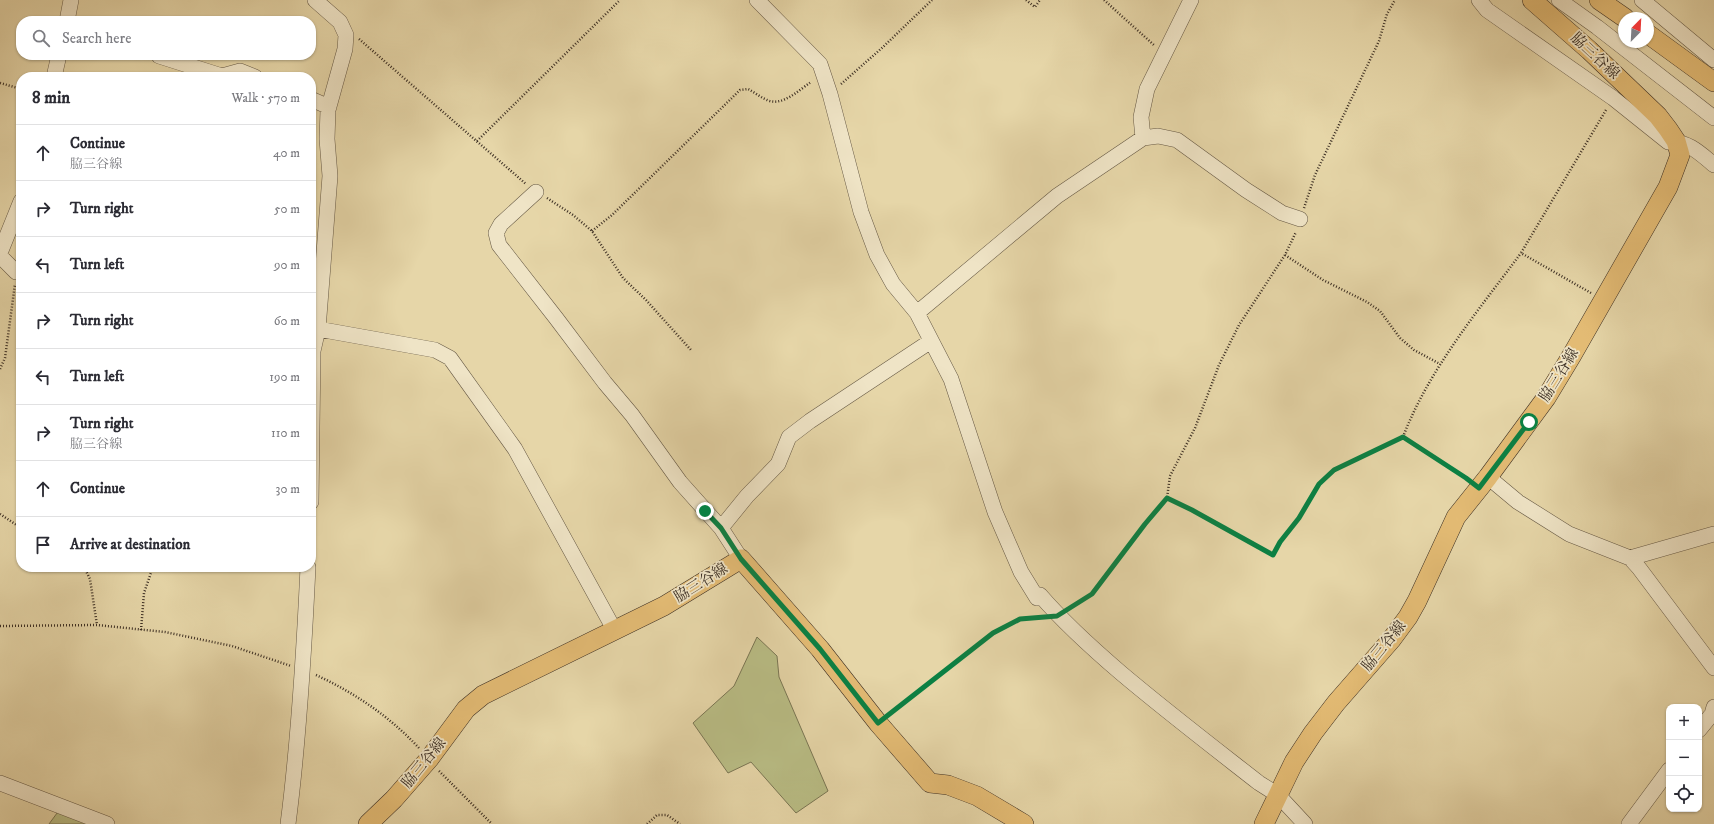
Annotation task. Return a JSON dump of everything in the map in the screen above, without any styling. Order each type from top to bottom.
[{"type":"main road","name":"脇三谷線","points":[[1264,824],[1294,762],[1313,733],[1336,703],[1392,640],[1408,617],[1417,602],[1456,517],[1546,398],[1668,187],[1680,155],[1676,141],[1658,116],[1589,50],[1532,0]]},
{"type":"main road","points":[[1599,0],[1618,13]]},
{"type":"main road","points":[[1654,38],[1714,82]]},
{"type":"main road","name":"脇三谷線","points":[[368,824],[394,799],[429,759],[466,709],[483,695],[664,606],[741,559],[820,649],[878,723],[930,783],[948,785],[977,796],[1024,824]]},
{"type":"street","points":[[68,16],[71,0]]},
{"type":"street","points":[[316,0],[340,22],[346,35],[345,49],[329,107],[327,138],[330,176],[318,329],[316,336]]},
{"type":"street","points":[[757,0],[820,64],[830,94],[861,212],[877,255],[893,284],[917,313],[950,378],[995,512],[1021,572],[1037,598],[1040,596],[1057,616],[1083,640],[1152,699],[1259,783],[1278,795],[1305,824]]},
{"type":"street","points":[[1143,138],[1141,117],[1147,89],[1190,0]]},
{"type":"street","points":[[1479,0],[1487,10],[1613,98],[1668,142],[1676,141],[1696,150],[1714,165]]},
{"type":"street","points":[[1559,0],[1597,27],[1714,118]]},
{"type":"street","points":[[1642,0],[1714,60]]},
{"type":"street","points":[[55,72],[58,60]]},
{"type":"street","points":[[172,60],[209,72]]},
{"type":"street","points":[[316,101],[329,107]]},
{"type":"street","points":[[917,313],[1057,196],[1143,138],[1158,136],[1177,140],[1246,190],[1282,213],[1300,219]]},
{"type":"street","points":[[536,192],[501,224],[496,234],[499,245],[605,383],[632,415],[680,482],[721,528],[741,559]]},
{"type":"street","points":[[16,214],[0,254],[16,269]]},
{"type":"street","points":[[318,329],[435,350],[450,358],[515,449],[615,631]]},
{"type":"street","points":[[721,528],[747,496],[778,464],[790,437],[816,416],[931,340]]},
{"type":"street","points":[[1483,483],[1518,502],[1570,534],[1630,558],[1714,668]]},
{"type":"street","points":[[1630,558],[1714,534]]},
{"type":"street","points":[[288,824],[295,771],[303,670],[308,572]]},
{"type":"street","points":[[1702,726],[1712,714],[1714,707]]},
{"type":"street","points":[[1629,824],[1666,774]]},
{"type":"street","points":[[0,783],[107,824]]},
{"type":"path","points":[[477,141],[620,0]]},
{"type":"path","points":[[830,94],[883,47],[932,0]]},
{"type":"path","points":[[1026,0],[1034,7],[1040,0]]},
{"type":"path","points":[[1104,0],[1164,55]]},
{"type":"path","points":[[878,723],[993,633],[1020,619],[1057,616],[1092,594],[1145,524],[1167,498],[1170,476],[1195,428],[1223,358],[1239,325],[1285,255],[1296,231],[1315,175],[1379,41],[1387,14],[1395,0]]},
{"type":"path","points":[[592,231],[612,215],[740,90],[748,89],[767,101],[776,102],[785,99],[814,80],[824,76]]},
{"type":"path","points":[[0,83],[16,88]]},
{"type":"path","points":[[1167,498],[1192,510],[1273,555],[1280,542],[1299,518],[1319,484],[1334,470],[1403,437],[1409,420],[1440,364],[1521,253],[1613,98]]},
{"type":"path","points":[[1521,253],[1604,300]]},
{"type":"path","points":[[1285,255],[1323,280],[1367,302],[1380,311],[1400,338],[1414,350],[1440,364]]},
{"type":"path","points":[[0,369],[4,358],[16,289]]},
{"type":"path","points":[[1403,437],[1466,478],[1483,483]]},
{"type":"path","points":[[0,514],[16,525]]},
{"type":"path","points":[[86,572],[90,580],[97,625]]},
{"type":"path","points":[[141,630],[144,594],[151,572]]},
{"type":"path","points":[[0,626],[97,625],[165,632],[232,646],[303,670],[344,688],[377,710],[405,734],[440,773],[492,824]]},
{"type":"path","points":[[647,824],[656,816],[667,815],[680,824]]},
{"type":"green space","points":[[757,637],[777,656],[779,677],[828,791],[796,813],[751,762],[728,773],[693,723],[734,686]]},
{"type":"green space","points":[[60,809],[96,824],[49,824]]},
{"type":"route","points":[[705,511],[721,528],[741,559],[820,649],[878,723],[993,633],[1020,619],[1057,616],[1092,594],[1145,524],[1167,498],[1192,510],[1273,555],[1280,542],[1299,518],[1319,484],[1334,470],[1377,448],[1403,437],[1479,488],[1529,422]]}]
